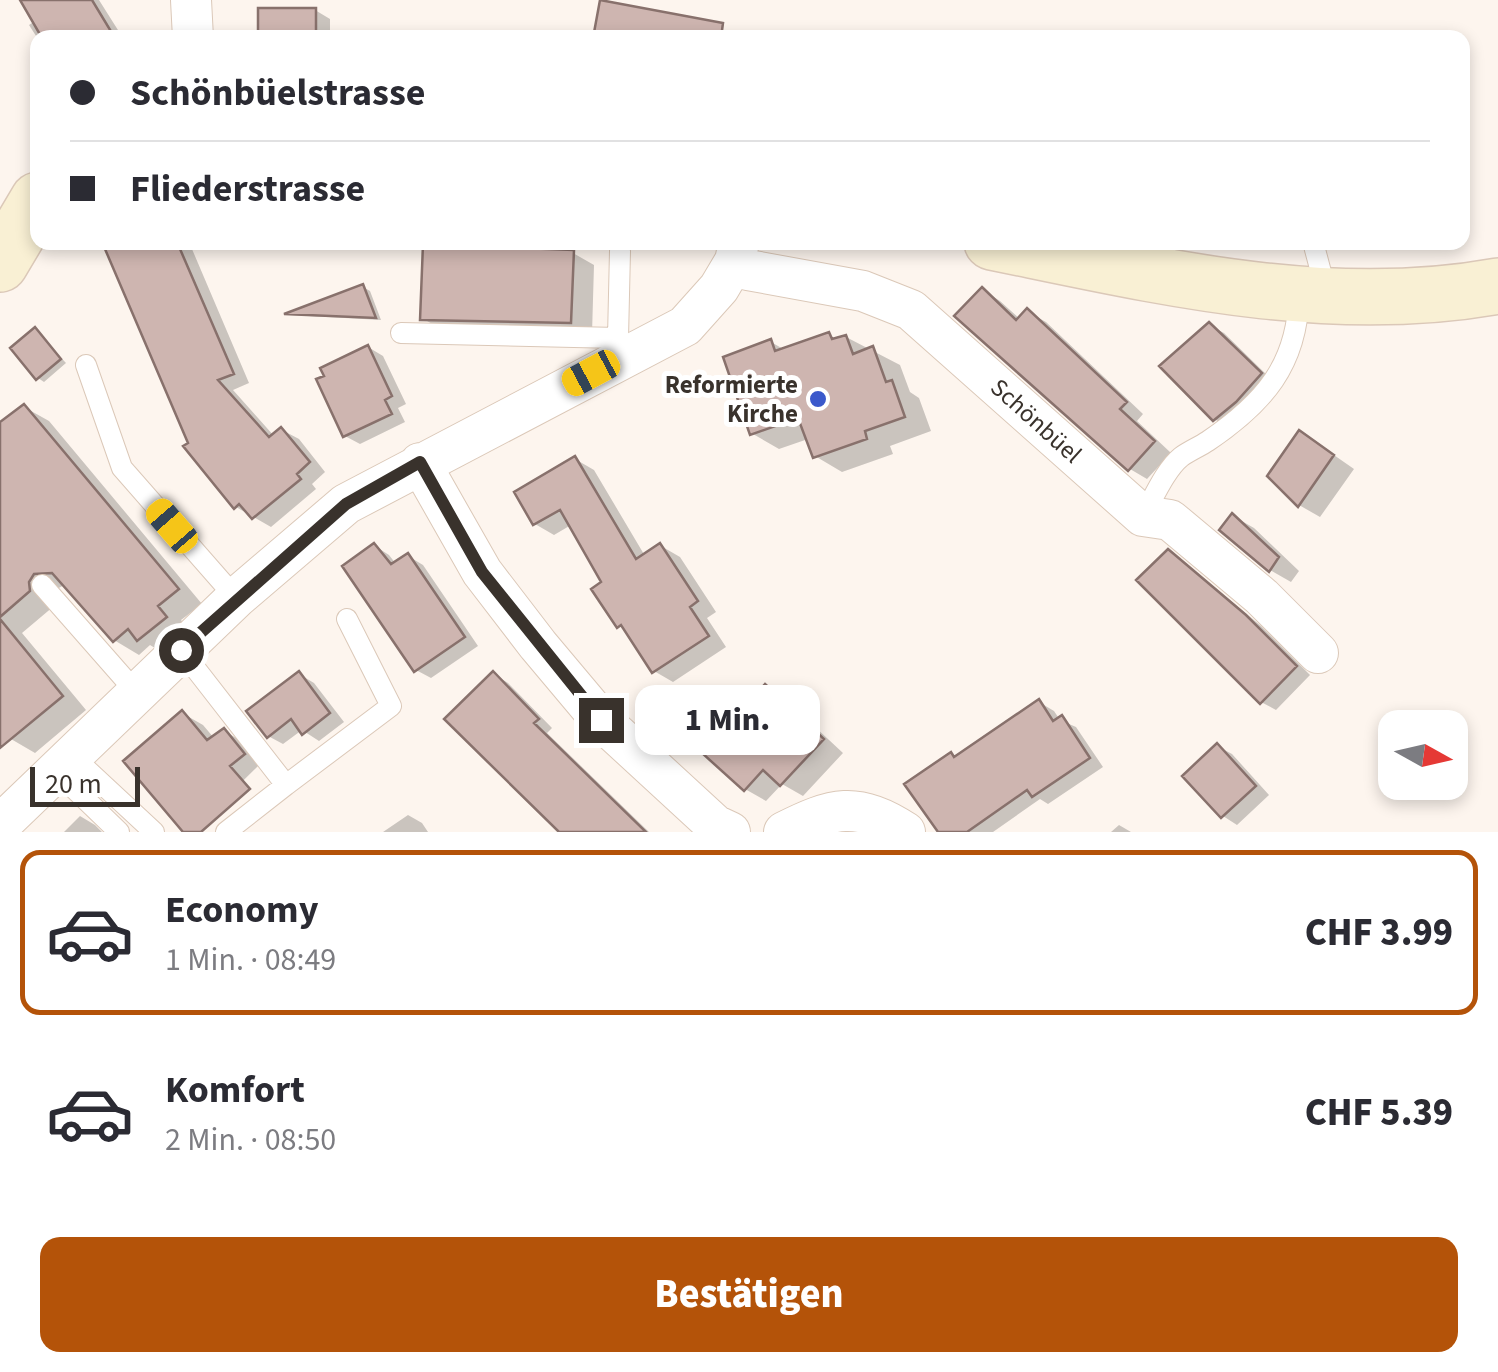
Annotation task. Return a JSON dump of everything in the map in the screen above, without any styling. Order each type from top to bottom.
[{"type":"street","points":[[0,264],[30,213]]},
{"type":"street","points":[[1078,250],[1153,257],[1216,286],[1310,296],[1397,296],[1489,288]]},
{"type":"street","points":[[5,810],[63,762],[236,598],[346,504],[621,347],[685,326],[719,288],[737,252]]},
{"type":"street","name":"Schönbüel","points":[[737,252],[748,270],[863,291],[911,310],[1143,516],[1170,520],[1262,598],[1318,654]]},
{"type":"street","points":[[420,462],[482,572],[538,644],[601,720],[721,830]]},
{"type":"street","points":[[784,832],[814,817],[844,809],[862,810],[904,832]]},
{"type":"lane","points":[[1143,516],[1178,459],[1210,440],[1266,392],[1284,366],[1310,296],[1322,276],[1314,250]]},
{"type":"lane","points":[[401,332],[621,347],[620,251]]},
{"type":"lane","points":[[86,365],[122,468],[236,598]]},
{"type":"lane","points":[[42,584],[136,692]]},
{"type":"lane","points":[[226,832],[391,706],[347,618]]},
{"type":"lane","points":[[181,650],[286,785]]},
{"type":"lane","points":[[63,762],[119,832]]},
{"type":"lane","points":[[63,762],[154,832]]},
{"type":"building","points":[[20,0],[92,0],[110,30],[37,30]]},
{"type":"building","points":[[600,0],[723,23],[722,30],[594,30]]},
{"type":"building","points":[[258,8],[316,8],[316,30],[258,30]]},
{"type":"building","points":[[105,250],[180,250],[234,374],[218,380],[269,437],[281,427],[310,462],[297,474],[301,479],[252,519],[239,504],[234,509],[183,446],[188,443]]},
{"type":"building","points":[[423,250],[574,250],[571,323],[420,320]]},
{"type":"building","points":[[363,284],[376,318],[284,314]]},
{"type":"building","points":[[982,287],[1016,320],[1027,308],[1127,402],[1120,409],[1155,441],[1128,471],[954,316]]},
{"type":"building","points":[[1209,322],[1262,373],[1213,421],[1159,366]]},
{"type":"building","points":[[35,327],[61,359],[36,380],[10,348]]},
{"type":"building","name":"Reformierte Kirche","points":[[829,332],[832,339],[846,335],[853,354],[873,346],[886,382],[892,380],[905,417],[865,431],[867,439],[813,458],[798,418],[750,435],[723,357],[771,339],[775,351]]},
{"type":"building","points":[[368,345],[392,396],[385,400],[392,414],[343,437],[316,379],[324,376],[320,368]]},
{"type":"building","points":[[24,404],[179,589],[158,606],[167,617],[137,641],[128,629],[113,642],[52,573],[34,574],[29,582],[30,591],[0,617],[0,422]]},
{"type":"building","points":[[1299,430],[1334,455],[1298,507],[1267,476]]},
{"type":"building","points":[[575,456],[636,559],[660,543],[698,601],[690,607],[709,636],[652,673],[621,625],[617,628],[591,589],[601,582],[560,510],[533,525],[514,492]]},
{"type":"building","points":[[1232,513],[1279,557],[1269,572],[1219,530]]},
{"type":"building","points":[[374,543],[391,564],[408,553],[465,637],[414,672],[342,566]]},
{"type":"building","points":[[1168,549],[1246,615],[1297,666],[1260,704],[1136,580]]},
{"type":"building","points":[[0,619],[63,696],[0,748]]},
{"type":"building","points":[[299,671],[330,713],[302,735],[291,719],[267,738],[246,711]]},
{"type":"building","points":[[493,671],[539,719],[534,723],[646,832],[559,832],[444,719]]},
{"type":"building","points":[[765,684],[824,739],[780,786],[763,770],[744,791],[702,753]]},
{"type":"building","points":[[1039,699],[1053,721],[1062,715],[1090,758],[1032,797],[1027,790],[967,832],[938,832],[904,784],[951,752],[954,757]]},
{"type":"building","points":[[182,710],[207,740],[224,728],[245,754],[230,766],[250,789],[201,832],[183,832],[123,761]]},
{"type":"building","points":[[1217,743],[1256,786],[1221,818],[1182,776]]},
{"type":"place","name":"Reformierte Kirche","points":[[818,399]]},
{"type":"route","points":[[181,650],[346,504],[420,462],[482,572],[601,720]]}]
